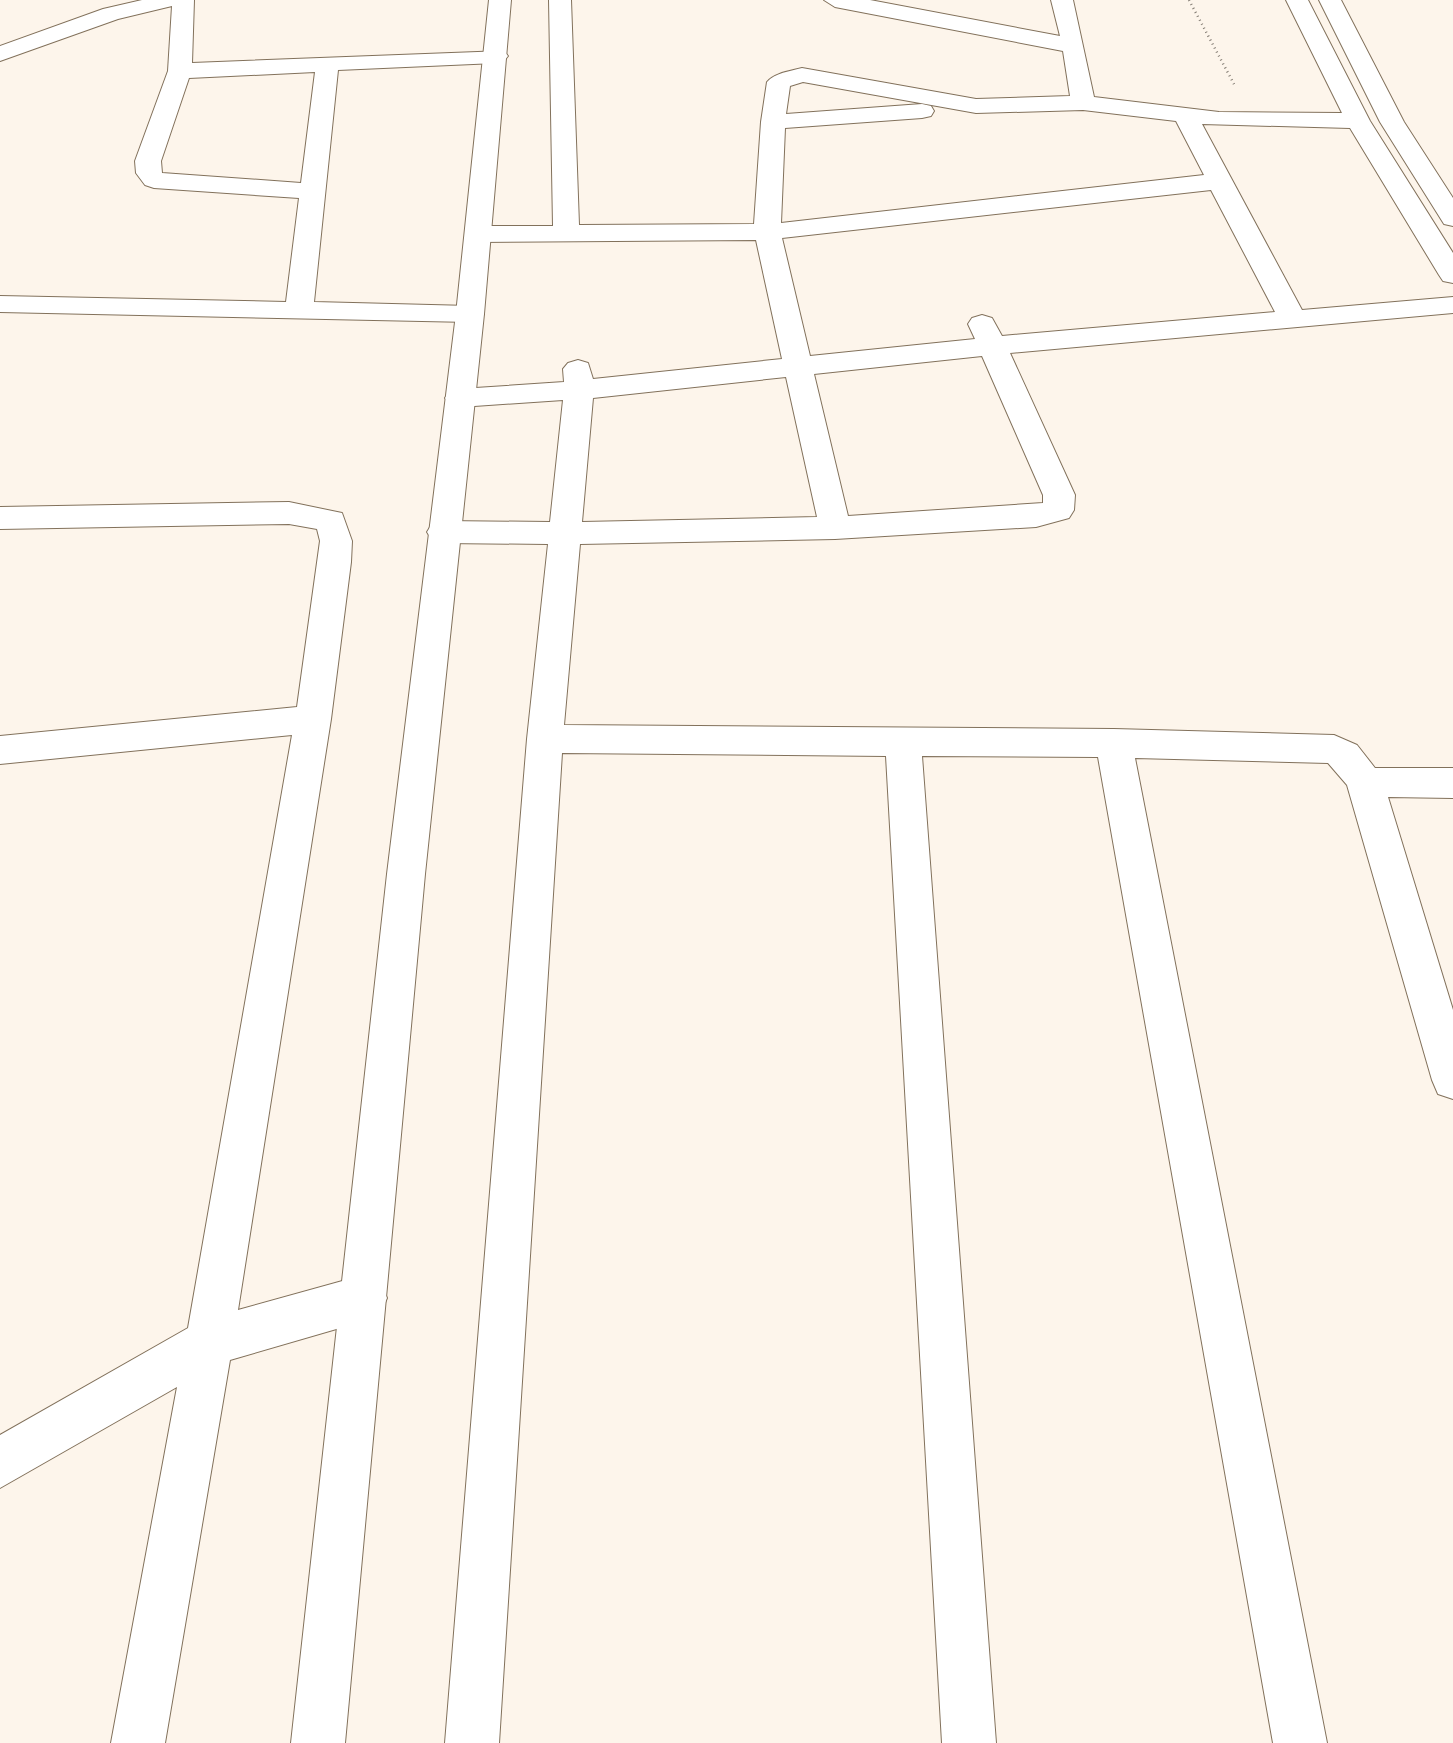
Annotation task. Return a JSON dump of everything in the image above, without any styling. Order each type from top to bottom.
[{"type":"street","points":[[0,54],[111,14],[171,0]]},
{"type":"street","points":[[183,0],[180,71],[148,161],[149,173],[154,180],[312,191]]},
{"type":"street","points":[[318,1743],[443,532],[470,314],[500,0]]},
{"type":"street","points":[[560,0],[566,233]]},
{"type":"street","points":[[835,0],[916,8],[1074,46]]},
{"type":"street","points":[[1062,0],[1074,46],[1083,103]]},
{"type":"street","points":[[1297,0],[1358,121],[1453,275]]},
{"type":"street","points":[[1331,0],[1392,122],[1453,218]]},
{"type":"street","points":[[180,71],[327,67],[496,56]]},
{"type":"street","points":[[299,309],[327,67]]},
{"type":"street","points":[[835,528],[767,232],[773,122],[779,82],[792,76],[813,76],[976,106]]},
{"type":"street","points":[[773,122],[976,106],[1083,103],[1185,116],[1254,121],[1358,121]]},
{"type":"street","points":[[1185,116],[1289,311]]},
{"type":"street","points":[[478,234],[767,232],[1222,181]]},
{"type":"street","points":[[1289,311],[1453,282]]},
{"type":"street","points":[[0,304],[470,314]]},
{"type":"street","points":[[462,386],[578,379],[988,335],[1289,311],[1453,305]]},
{"type":"street","points":[[443,532],[565,533],[835,528],[1036,516],[1058,510],[1059,495],[988,335]]},
{"type":"street","points":[[472,1743],[545,739],[578,379]]},
{"type":"street","points":[[0,518],[289,513],[331,521],[336,541],[313,719],[209,1342],[138,1743]]},
{"type":"street","points":[[0,750],[313,719]]},
{"type":"street","points":[[545,739],[1114,743],[1334,749],[1345,753],[1365,782],[1453,1080]]},
{"type":"street","points":[[903,742],[969,1743]]},
{"type":"street","points":[[1114,743],[1300,1743]]},
{"type":"street","points":[[1365,782],[1453,783]]},
{"type":"street","points":[[0,1462],[209,1342],[364,1298]]},
{"type":"path","points":[[1189,0],[1254,121]]}]
